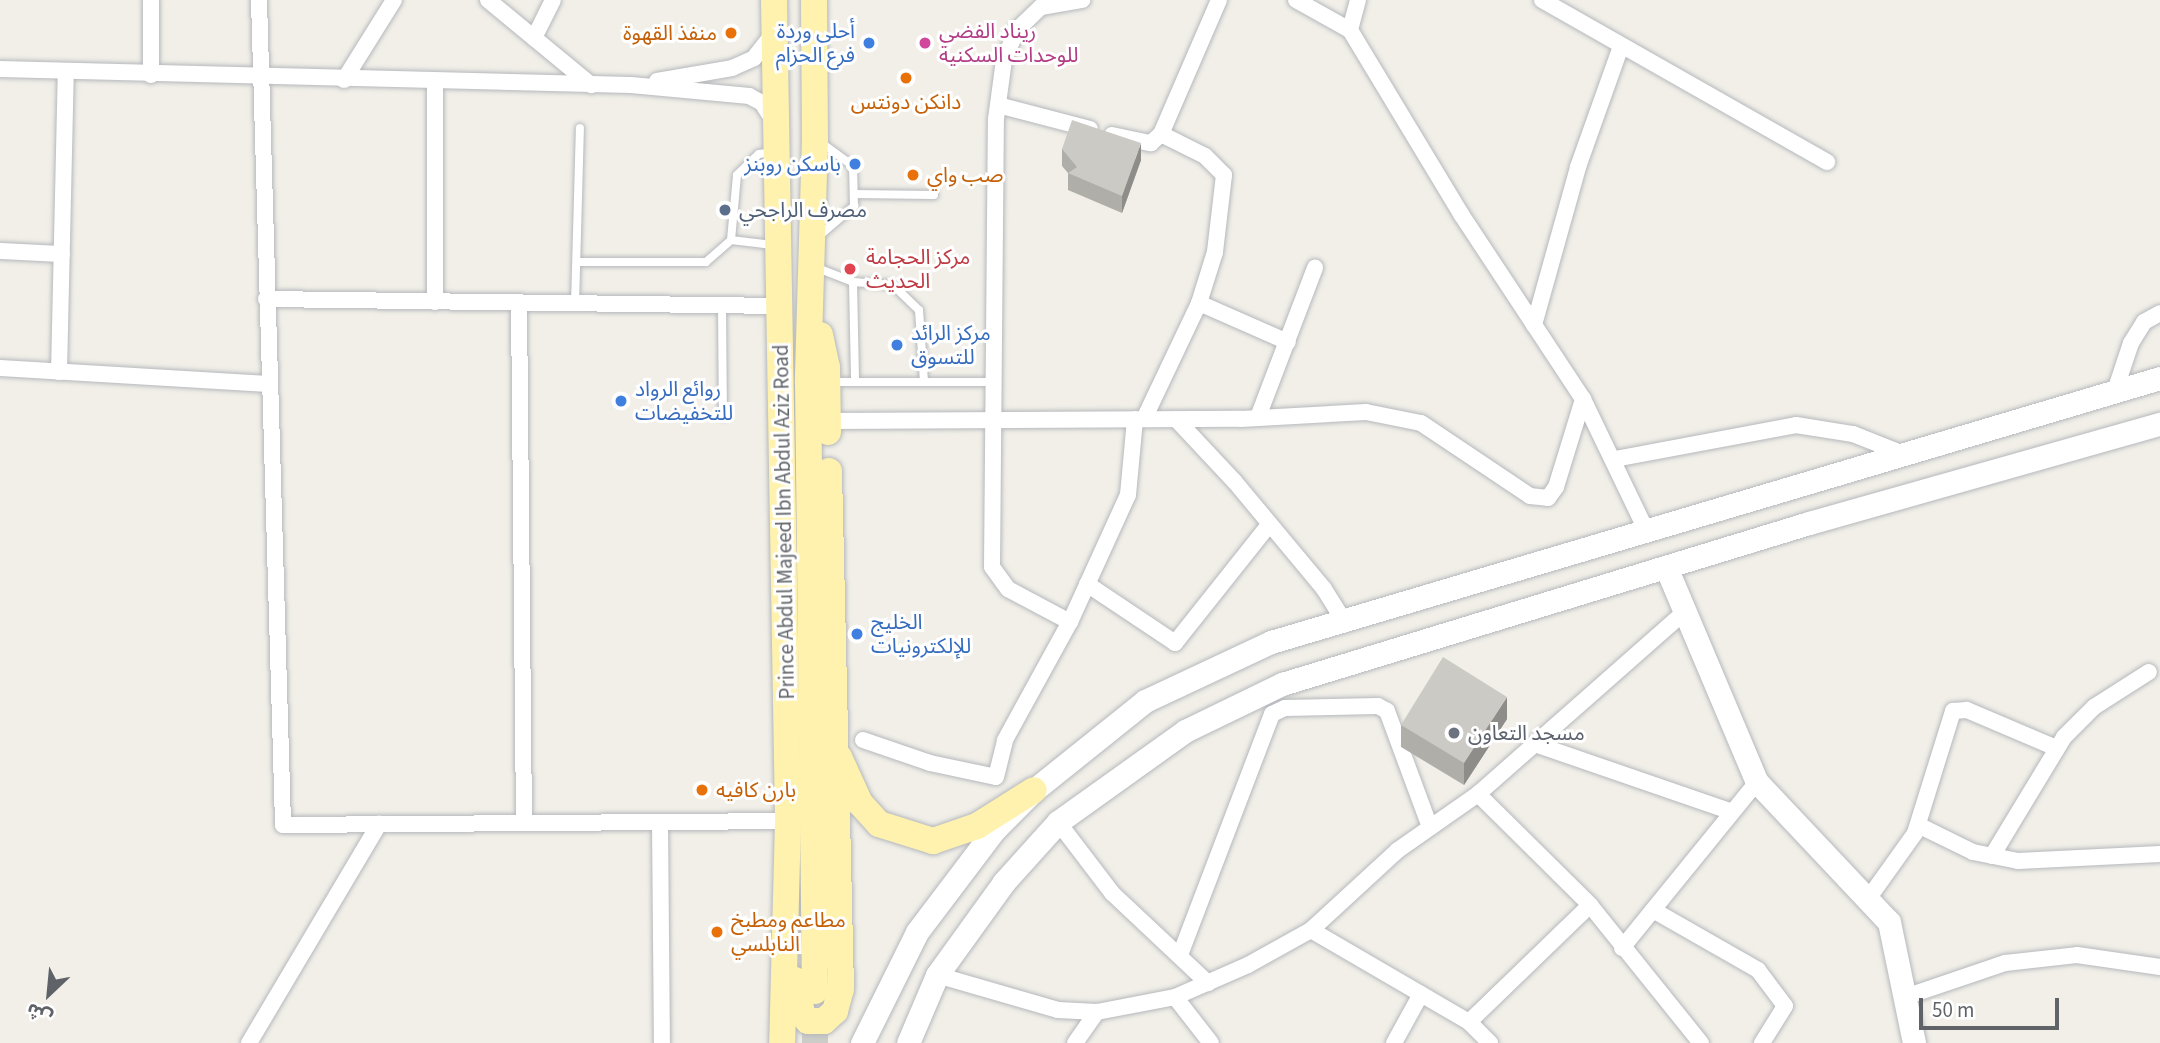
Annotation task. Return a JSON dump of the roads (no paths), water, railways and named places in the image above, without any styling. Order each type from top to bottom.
[{"type":"main road","name":"Prince Abdul Majeed Ibn Abdul Aziz Road","points":[[774,0],[788,821],[782,1043]]},
{"type":"main road","name":"Prince Abdul Majeed Ibn Abdul Aziz Road","points":[[814,0],[816,139],[808,382],[815,991]]},
{"type":"main road","points":[[786,923],[802,1014],[808,1021],[824,1021],[835,1011],[841,989],[832,739],[827,382],[812,295]]},
{"type":"main road","points":[[862,1043],[917,932],[995,829],[1034,790],[1145,701],[1272,642],[2160,378]]},
{"type":"main road","points":[[908,1043],[937,975],[1004,882],[1058,822],[1185,730],[1282,684],[1666,567],[2160,424]]},
{"type":"main road","points":[[1666,567],[1683,613],[1757,782],[1889,922],[1914,1043]]},
{"type":"main road","points":[[832,739],[860,803],[879,824],[908,837],[933,841],[977,826],[1034,790]]},
{"type":"street","points":[[151,0],[151,75]]},
{"type":"street","points":[[259,0],[283,825],[788,821]]},
{"type":"street","points":[[344,80],[394,0]]},
{"type":"street","points":[[488,0],[592,85]]},
{"type":"street","points":[[534,38],[553,0]]},
{"type":"street","points":[[1070,622],[1008,589],[992,567],[998,105],[1004,60],[1017,30],[1041,7],[1082,0]]},
{"type":"street","points":[[998,105],[1152,143],[1161,134],[1219,0]]},
{"type":"street","points":[[1296,0],[1350,30],[1583,400],[1615,459],[1646,530]]},
{"type":"street","points":[[1350,30],[1358,0]]},
{"type":"street","points":[[1542,0],[1827,162]]},
{"type":"street","points":[[631,85],[733,68],[754,58],[775,32]]},
{"type":"street","points":[[1534,325],[1577,167],[1621,46]]},
{"type":"street","points":[[0,69],[260,79],[631,85],[749,96],[762,103],[777,125]]},
{"type":"street","points":[[60,372],[66,72]]},
{"type":"street","points":[[435,82],[435,302]]},
{"type":"street","points":[[863,740],[930,763],[996,777],[1005,740],[1070,622],[1128,495],[1139,419],[1199,303],[1215,252],[1224,175],[1205,156],[1161,134]]},
{"type":"street","points":[[0,251],[62,254]]},
{"type":"street","points":[[1258,417],[1315,268]]},
{"type":"street","points":[[266,299],[780,306]]},
{"type":"street","points":[[519,303],[524,823]]},
{"type":"street","points":[[1199,303],[1288,342]]},
{"type":"street","points":[[2115,391],[2131,343],[2144,322],[2160,313]]},
{"type":"street","points":[[0,368],[269,384]]},
{"type":"street","points":[[828,421],[1175,419],[1366,412],[1421,423],[1530,496],[1548,498],[1556,487],[1583,400]]},
{"type":"street","points":[[1175,419],[1269,525],[1343,620]]},
{"type":"street","points":[[1615,459],[1797,425],[1853,434],[1901,453]]},
{"type":"street","points":[[1087,584],[1175,643],[1269,525]]},
{"type":"street","points":[[937,975],[1058,1010],[1097,1012],[1175,997],[1208,983],[1311,930],[1398,849],[1478,794],[1683,613]]},
{"type":"street","points":[[1992,856],[2056,748],[2094,707],[2149,672]]},
{"type":"street","points":[[1180,955],[1272,714],[1285,708],[1378,706],[1387,711],[1430,827]]},
{"type":"street","points":[[1868,899],[1902,856],[1918,825],[1953,711],[1976,713],[2056,748]]},
{"type":"street","points":[[1535,744],[1732,812]]},
{"type":"street","points":[[1622,948],[1757,782]]},
{"type":"street","points":[[1478,794],[1590,905],[1701,1043]]},
{"type":"street","points":[[660,822],[662,1043]]},
{"type":"street","points":[[1058,822],[1112,893],[1208,983]]},
{"type":"street","points":[[249,1043],[379,824]]},
{"type":"street","points":[[1918,825],[1992,856],[2018,861],[2160,854]]},
{"type":"street","points":[[1469,1022],[1590,905]]},
{"type":"street","points":[[1653,910],[1758,971],[1785,1006],[1762,1043]]},
{"type":"street","points":[[1311,930],[1469,1022],[1490,1043]]},
{"type":"street","points":[[1905,997],[2005,963],[2077,956],[2160,967]]},
{"type":"street","points":[[1394,1043],[1421,994]]},
{"type":"street","points":[[1175,997],[1211,1043]]},
{"type":"street","points":[[1079,1041],[1097,1012]]},
{"type":"lane","points":[[575,304],[580,128]]},
{"type":"lane","points":[[816,139],[853,166],[854,194],[852,211],[813,253],[853,282],[893,285],[919,310],[924,382]]},
{"type":"lane","points":[[731,240],[737,175],[759,154],[777,152]]},
{"type":"lane","points":[[854,194],[934,195]]},
{"type":"lane","points":[[577,262],[701,263],[731,240],[779,246]]},
{"type":"lane","points":[[853,282],[855,382]]},
{"type":"lane","points":[[722,306],[723,416]]},
{"type":"lane","points":[[827,382],[993,383]]},
{"type":"tunnel","points":[[815,991],[815,1043]]},
{"type":"place","name":"منفذ القهوة","points":[[731,33]]},
{"type":"place","name":"أحلى وردة فرع الحزام","points":[[869,43]]},
{"type":"place","name":"ريناد الفضي للوحدات السكنية","points":[[925,43]]},
{"type":"place","name":"دانكن دونتس","points":[[906,78]]},
{"type":"place","name":"باسكن روبنز","points":[[855,164]]},
{"type":"place","name":"صب واي","points":[[913,175]]},
{"type":"place","name":"مصرف الراجحي","points":[[725,210]]},
{"type":"place","name":"مركز الحجامة الحديث","points":[[850,269]]},
{"type":"place","name":"مركز الرائد للتسوق","points":[[897,345]]},
{"type":"place","name":"روائع الرواد للتخفيضات","points":[[621,401]]},
{"type":"place","name":"الخليج للإلكترونيات","points":[[857,634]]},
{"type":"place","name":"مسجد التعاون","points":[[1454,733]]},
{"type":"place","name":"بارن كافيه","points":[[702,790]]},
{"type":"place","name":"مطاعم ومطبخ النابلسي","points":[[717,932]]}]
